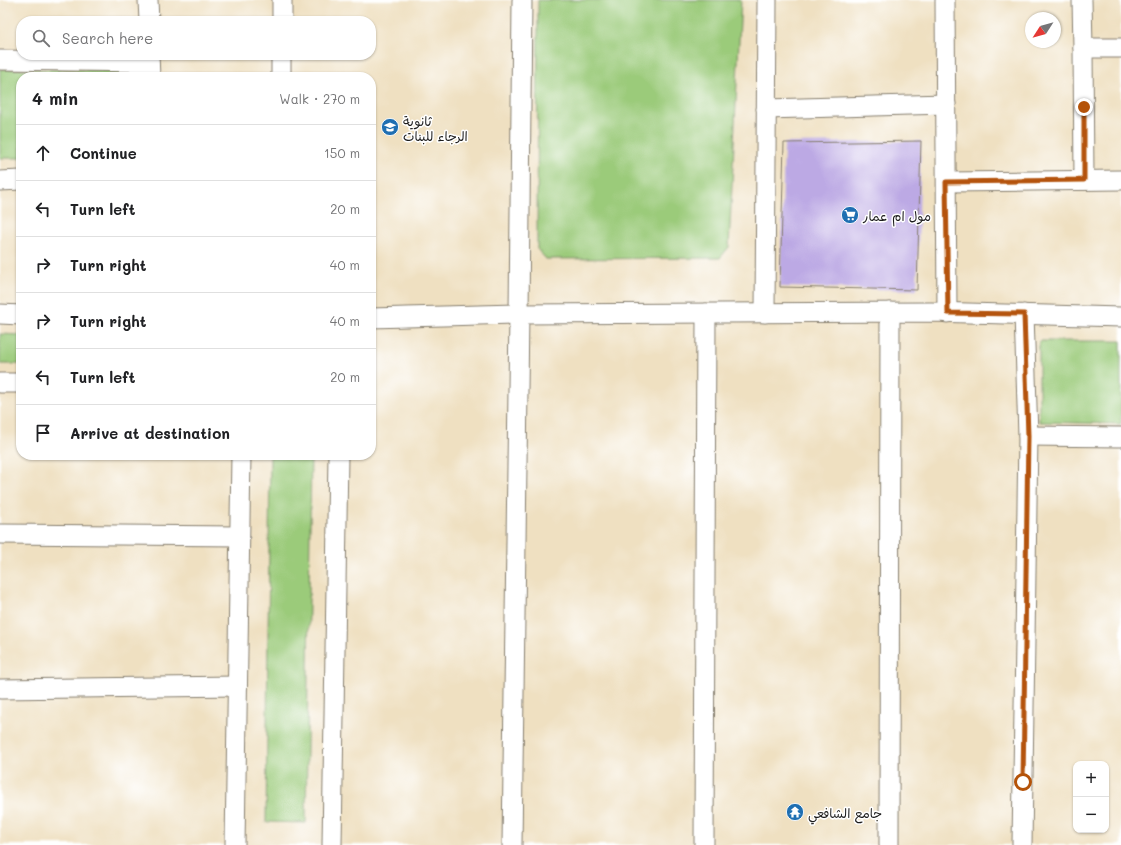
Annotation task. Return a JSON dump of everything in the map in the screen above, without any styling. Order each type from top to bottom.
[{"type":"street","points":[[148,0],[149,16]]},
{"type":"street","points":[[282,0],[282,16]]},
{"type":"street","points":[[512,845],[520,314],[522,0]]},
{"type":"street","points":[[766,0],[766,313]]},
{"type":"street","points":[[945,0],[948,313]]},
{"type":"street","points":[[1082,0],[1084,48],[1084,180]]},
{"type":"street","points":[[1084,48],[1121,48]]},
{"type":"street","points":[[0,60],[149,65]]},
{"type":"street","points":[[281,60],[281,72]]},
{"type":"street","points":[[766,109],[946,104]]},
{"type":"street","points":[[0,181],[16,180]]},
{"type":"street","points":[[946,182],[1121,180]]},
{"type":"street","points":[[376,318],[520,314],[890,312],[1121,316]]},
{"type":"street","points":[[889,845],[890,312]]},
{"type":"street","points":[[704,845],[706,313]]},
{"type":"street","points":[[0,314],[16,315]]},
{"type":"street","points":[[1022,845],[1028,436],[1024,314]]},
{"type":"street","points":[[0,383],[16,383]]},
{"type":"street","points":[[1028,436],[1121,437]]},
{"type":"street","points":[[235,845],[240,460]]},
{"type":"street","points":[[332,845],[338,460]]},
{"type":"street","points":[[0,534],[239,536]]},
{"type":"street","points":[[0,689],[237,686]]},
{"type":"green space","points":[[538,0],[741,0],[729,247],[720,258],[546,259],[537,249]]},
{"type":"green space","points":[[0,69],[128,70],[128,72],[16,72],[16,158],[0,158]]},
{"type":"green space","points":[[0,334],[16,335],[16,364],[0,364]]},
{"type":"green space","points":[[1039,341],[1121,341],[1121,424],[1039,422]]},
{"type":"green space","points":[[270,460],[311,460],[306,823],[266,822]]},
{"type":"building","name":"مول ام عمار","points":[[921,141],[917,290],[780,287],[784,143]]},
{"type":"place","name":"ثانوية الرجاء للبنات","points":[[390,127]]},
{"type":"place","name":"مول ام عمار","points":[[850,215]]},
{"type":"place","name":"جامع الشافعي","points":[[795,812]]},
{"type":"route","points":[[1023,782],[1028,436],[1024,314],[948,313],[946,182],[1084,180],[1084,107]]}]
